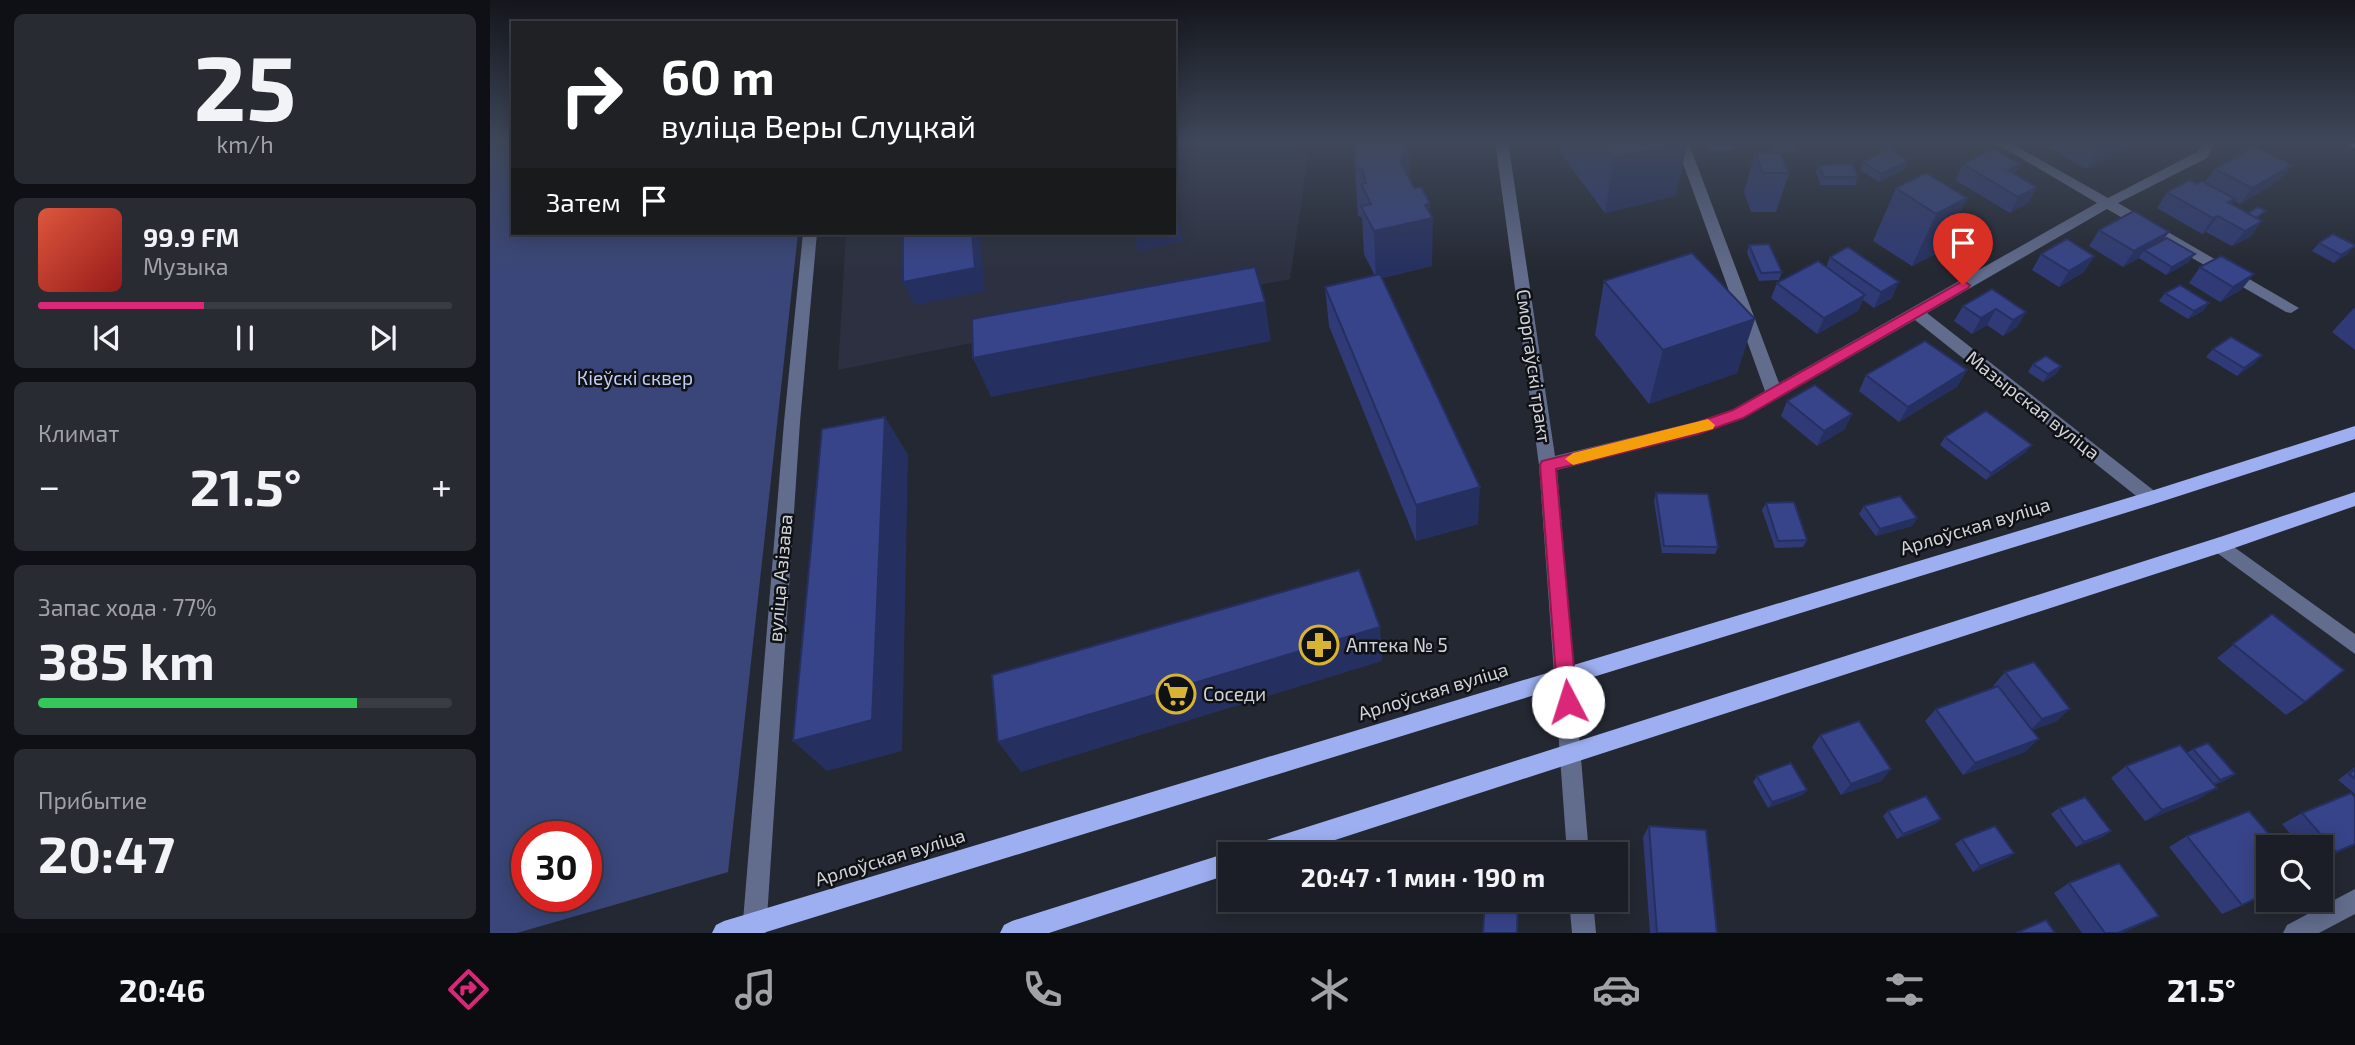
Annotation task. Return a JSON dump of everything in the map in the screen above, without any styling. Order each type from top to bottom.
[{"type":"main road","name":"Арлоўская вуліца","points":[[724,933],[755,928],[2151,498],[2355,432]]},
{"type":"main road","points":[[1294,842],[2220,545],[2355,499]]},
{"type":"main road","points":[[1012,933],[1218,867]]},
{"type":"street","name":"Сморгаўскі тракт","points":[[1507,185],[1548,465],[1572,752]]},
{"type":"street","points":[[1697,185],[1774,394]]},
{"type":"street","points":[[2073,185],[2291,308]]},
{"type":"street","points":[[1548,465],[1698,429],[1738,414],[2144,185]]},
{"type":"street","name":"вуліца Азізава","points":[[755,928],[758,856],[792,422],[810,235]]},
{"type":"street","name":"Мазырская вуліца","points":[[1916,313],[2151,498]]},
{"type":"street","points":[[2220,545],[2355,645]]},
{"type":"street","points":[[1572,752],[1577,842]]},
{"type":"street","points":[[2295,933],[2355,901]]},
{"type":"street","points":[[1582,912],[1584,933]]},
{"type":"shaded area","points":[[1176,185],[1304,185],[1290,279],[838,370],[846,235],[1176,235]]},
{"type":"green space","name":"Кіеўскі сквер","points":[[490,185],[511,185],[511,235],[798,235],[728,872],[602,908],[602,821],[511,821],[511,912],[590,912],[517,933],[490,933]]},
{"type":"building","points":[[1361,185],[1412,185],[1414,188],[1421,187],[1430,203],[1425,205],[1433,218],[1374,231],[1361,206],[1371,204]]},
{"type":"building","points":[[1903,185],[1945,185],[1967,198],[1936,214],[1896,188]]},
{"type":"building","points":[[1997,185],[2033,185],[2037,187],[2018,197]]},
{"type":"building","points":[[2181,185],[2208,185],[2235,199],[2228,202],[2262,221],[2245,231],[2218,216],[2213,218],[2167,192]]},
{"type":"building","points":[[2258,207],[2266,211],[2256,218],[2248,213]]},
{"type":"building","points":[[2134,211],[2169,232],[2134,251],[2099,230]]},
{"type":"building","points":[[2333,234],[2355,246],[2341,255],[2319,243]]},
{"type":"building","points":[[903,235],[972,235],[975,268],[903,282]]},
{"type":"building","points":[[2167,238],[2195,254],[2172,267],[2144,250]]},
{"type":"building","points":[[2067,239],[2094,256],[2069,271],[2041,254]]},
{"type":"building","points":[[1769,244],[1782,272],[1761,273],[1749,245]]},
{"type":"building","points":[[1848,247],[1899,282],[1881,292],[1830,257]]},
{"type":"building","points":[[1692,253],[1755,319],[1663,350],[1604,281]]},
{"type":"building","points":[[2221,256],[2254,274],[2233,287],[2200,267]]},
{"type":"building","points":[[1818,261],[1865,295],[1824,318],[1777,283]]},
{"type":"building","points":[[1255,267],[1265,302],[973,358],[972,319]]},
{"type":"building","points":[[1380,274],[1480,487],[1416,505],[1325,287]]},
{"type":"building","points":[[2180,285],[2209,303],[2194,311],[2165,293]]},
{"type":"building","points":[[1992,289],[2026,312],[2013,320],[1996,309],[1981,318],[1963,306]]},
{"type":"building","points":[[2231,337],[2262,355],[2244,368],[2213,349]]},
{"type":"building","points":[[1925,341],[1967,370],[1908,407],[1866,375]]},
{"type":"building","points":[[2046,356],[2061,366],[2048,374],[2033,364]]},
{"type":"building","points":[[1815,385],[1852,414],[1824,431],[1787,401]]},
{"type":"building","points":[[1986,411],[2032,445],[1991,473],[1945,437]]},
{"type":"building","points":[[885,417],[872,720],[793,741],[822,429]]},
{"type":"building","points":[[1656,493],[1708,494],[1718,547],[1664,546]]},
{"type":"building","points":[[1900,496],[1917,518],[1880,529],[1864,506]]},
{"type":"building","points":[[1794,502],[1807,540],[1778,541],[1766,503]]},
{"type":"building","points":[[1359,570],[1380,627],[998,742],[992,675]]},
{"type":"building","points":[[2272,614],[2344,670],[2305,702],[2233,644]]},
{"type":"building","points":[[2034,662],[2070,709],[2042,719],[2005,672]]},
{"type":"building","points":[[1998,686],[2039,739],[1975,763],[1936,709]]},
{"type":"building","points":[[1859,721],[1891,769],[1851,784],[1820,735]]},
{"type":"building","points":[[2208,743],[2235,774],[2220,780],[2193,749]]},
{"type":"building","points":[[2180,745],[2217,788],[2162,810],[2126,766]]},
{"type":"building","points":[[1791,763],[1807,790],[1772,802],[1757,776]]},
{"type":"building","points":[[2351,793],[2355,797],[2355,844],[2336,852],[2333,849],[2333,835],[2321,835],[2302,813]]},
{"type":"building","points":[[1926,796],[1941,819],[1903,834],[1888,811]]},
{"type":"building","points":[[2085,797],[2111,831],[2084,842],[2059,808]]},
{"type":"building","points":[[2249,811],[2270,835],[2256,835],[2256,899],[2242,905],[2187,836]]},
{"type":"building","points":[[1649,826],[1706,830],[1717,933],[1657,933]]},
{"type":"building","points":[[1995,826],[2014,853],[1980,866],[1962,839]]},
{"type":"building","points":[[2119,863],[2159,916],[2118,933],[2105,933],[2069,883]]},
{"type":"building","points":[[1484,912],[1518,912],[1517,933],[1483,933]]},
{"type":"building","points":[[2046,920],[2055,933],[2016,933]]},
{"type":"slow traffic","points":[[1573,459],[1708,425]]},
{"type":"place","name":"Аптека № 5","points":[[1319,645]]},
{"type":"place","name":"Соседи","points":[[1176,694]]},
{"type":"route","points":[[1568,702],[1548,465],[1698,429],[1738,414],[1963,285]]}]
